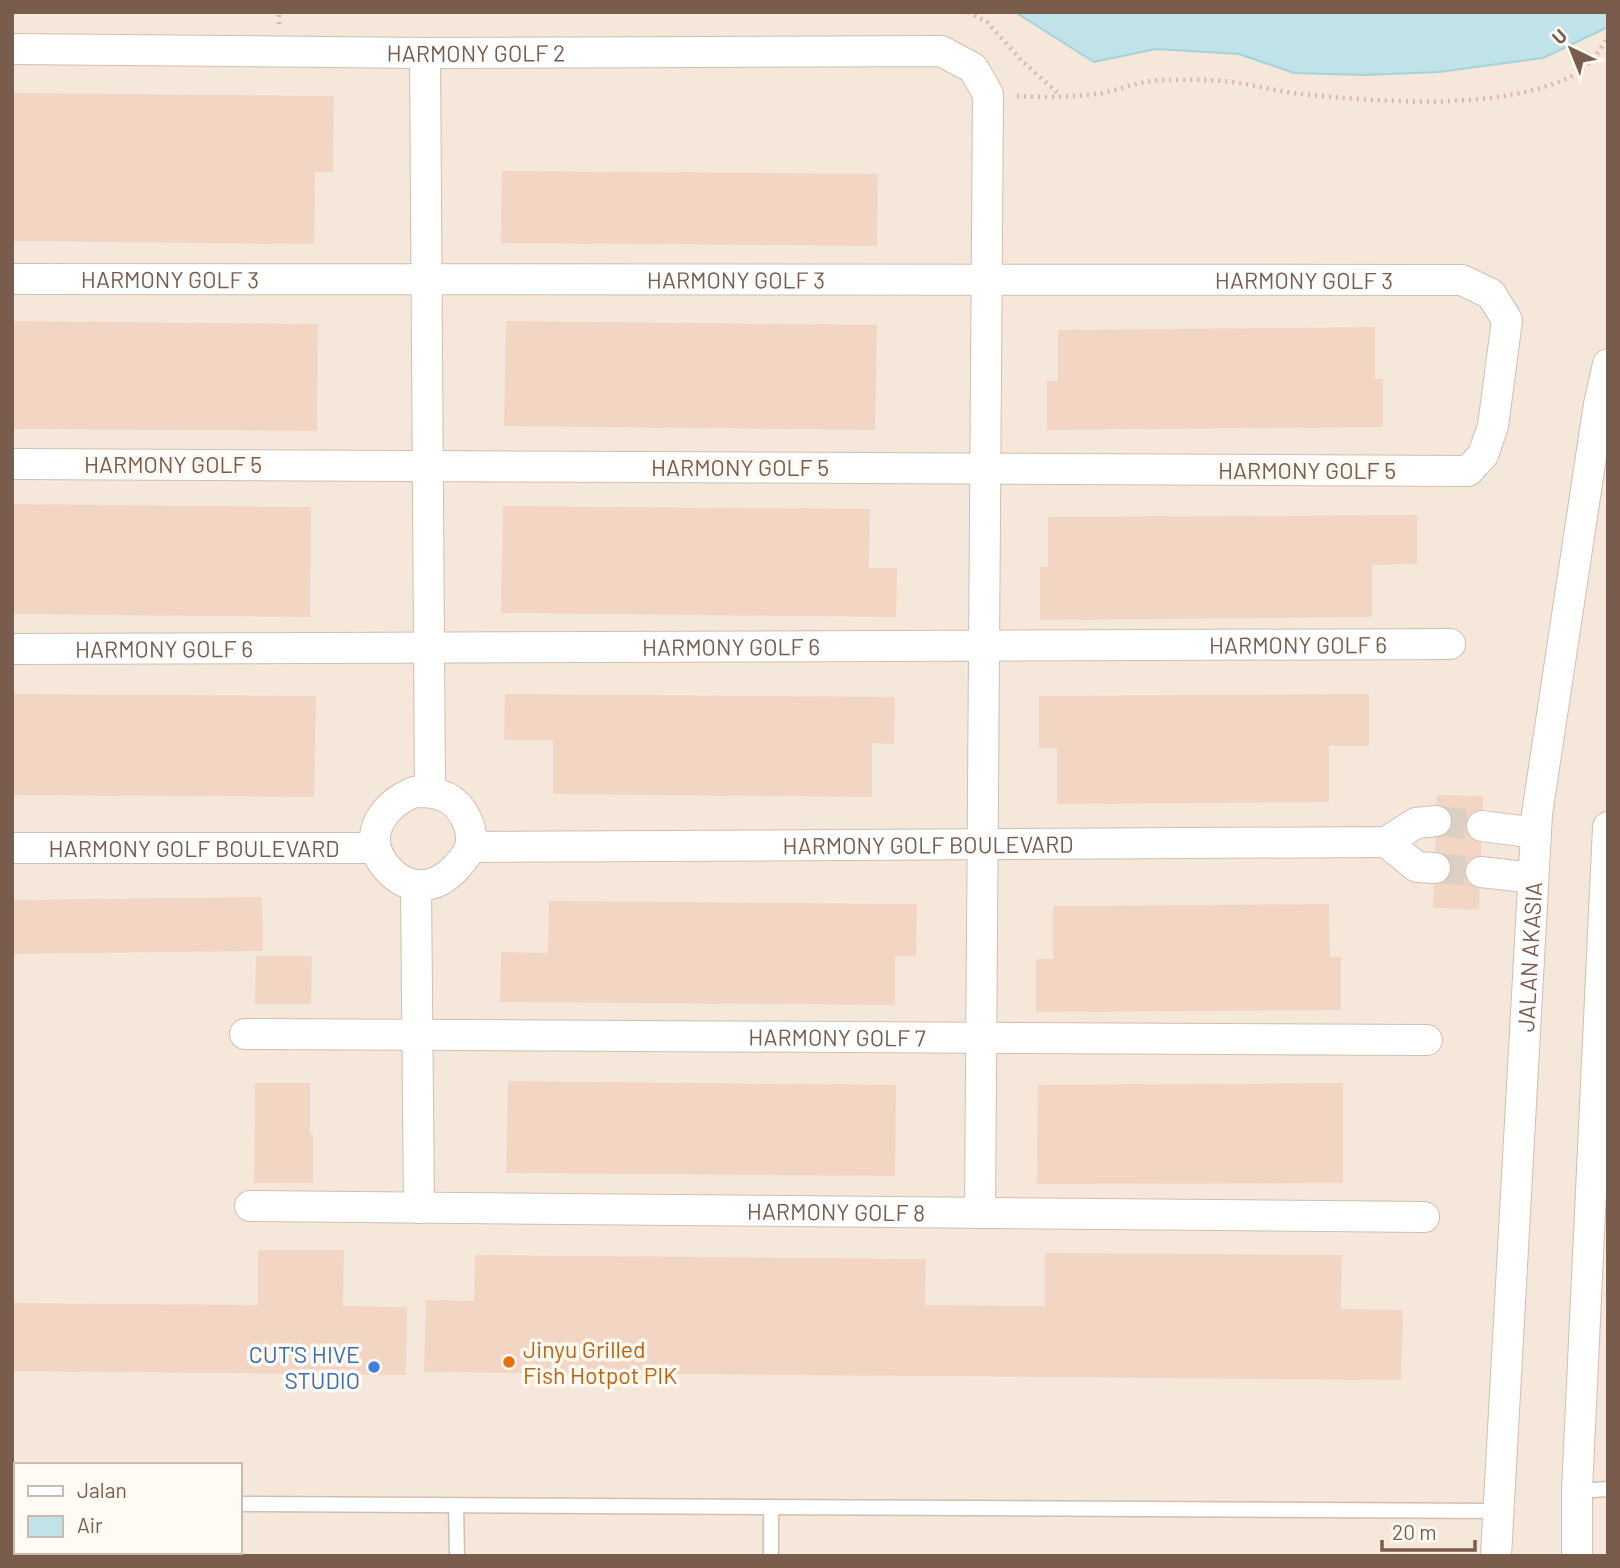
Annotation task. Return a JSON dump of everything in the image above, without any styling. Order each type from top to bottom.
[{"type":"street","name":"HARMONY GOLF 2","points":[[12,49],[425,53],[941,51],[973,68],[988,94]]},
{"type":"street","points":[[425,53],[430,792]]},
{"type":"street","points":[[980,1213],[988,94]]},
{"type":"street","name":"HARMONY GOLF 3","points":[[12,279],[1462,280],[1491,294],[1507,320],[1493,426],[1483,455],[1468,471]]},
{"type":"street","name":"JALAN AKASIA","points":[[1496,1556],[1536,833],[1608,364]]},
{"type":"street","name":"HARMONY GOLF 5","points":[[12,464],[1468,471]]},
{"type":"street","name":"HARMONY GOLF 6","points":[[12,649],[1450,644]]},
{"type":"street","points":[[414,792],[430,792],[448,798],[462,811],[470,828],[470,847],[448,877],[433,884],[416,886],[400,881],[388,870],[375,848],[375,833],[389,806],[414,792]]},
{"type":"street","points":[[1435,868],[1417,867],[1385,842],[1416,823],[1436,821]]},
{"type":"street","points":[[1482,826],[1536,833]]},
{"type":"street","points":[[1577,1556],[1577,1491],[1607,833]]},
{"type":"street","name":"HARMONY GOLF BOULEVARD","points":[[470,847],[1385,842]]},
{"type":"street","name":"HARMONY GOLF BOULEVARD","points":[[12,848],[375,848]]},
{"type":"street","points":[[1481,873],[1533,878]]},
{"type":"street","points":[[416,886],[419,1208]]},
{"type":"street","name":"HARMONY GOLF 7","points":[[245,1034],[1427,1040]]},
{"type":"street","name":"HARMONY GOLF 8","points":[[250,1206],[1424,1217]]},
{"type":"lane","points":[[1577,1491],[1608,1489]]},
{"type":"lane","points":[[242,1504],[1497,1511]]},
{"type":"lane","points":[[456,1506],[457,1556]]},
{"type":"lane","points":[[771,1508],[771,1556]]},
{"type":"path","points":[[968,12],[987,22],[1021,60],[1060,96]]},
{"type":"path","points":[[988,94],[1043,97],[1100,93],[1159,80],[1223,81],[1298,94],[1397,102],[1493,97],[1570,77],[1594,56],[1608,36]]},
{"type":"shaded area","points":[[12,12],[1608,12],[1608,1556],[12,1556]]},
{"type":"water","points":[[1015,12],[1608,12],[1608,27],[1543,58],[1439,72],[1364,75],[1294,73],[1239,54],[1156,49],[1094,62]]},
{"type":"building","points":[[12,93],[334,96],[333,172],[315,172],[314,244],[12,241]]},
{"type":"building","points":[[502,171],[878,174],[877,246],[501,243]]},
{"type":"building","points":[[12,321],[318,324],[317,431],[12,429]]},
{"type":"building","points":[[506,321],[877,325],[875,430],[504,426]]},
{"type":"building","points":[[1375,327],[1375,379],[1383,379],[1383,427],[1047,430],[1047,381],[1058,381],[1058,330]]},
{"type":"building","points":[[12,504],[311,507],[310,617],[12,614]]},
{"type":"building","points":[[503,506],[870,509],[869,568],[897,568],[896,617],[501,613]]},
{"type":"building","points":[[1417,515],[1417,564],[1372,565],[1372,617],[1040,620],[1040,567],[1048,567],[1048,517]]},
{"type":"building","points":[[12,694],[316,696],[314,797],[12,795]]},
{"type":"building","points":[[505,694],[895,697],[894,744],[872,743],[872,797],[553,794],[553,740],[504,740]]},
{"type":"building","points":[[1369,694],[1369,746],[1329,746],[1329,802],[1057,804],[1057,748],[1039,748],[1039,696]]},
{"type":"building","points":[[1437,795],[1483,796],[1479,910],[1433,908]]},
{"type":"building","points":[[262,897],[263,951],[12,954],[12,900]]},
{"type":"building","points":[[549,901],[917,904],[916,956],[895,956],[895,1005],[500,1002],[501,952],[548,953]]},
{"type":"building","points":[[1329,904],[1330,957],[1341,957],[1341,1010],[1036,1012],[1036,959],[1053,959],[1053,906]]},
{"type":"building","points":[[256,956],[312,956],[311,1004],[255,1004]]},
{"type":"building","points":[[508,1081],[896,1085],[895,1176],[506,1173]]},
{"type":"building","points":[[255,1083],[310,1083],[313,1183],[254,1183]]},
{"type":"building","points":[[1343,1083],[1343,1183],[1037,1184],[1038,1085]]},
{"type":"building","points":[[258,1250],[344,1250],[343,1306],[407,1307],[406,1375],[12,1371],[12,1303],[258,1305]]},
{"type":"building","points":[[1045,1253],[1342,1255],[1341,1309],[1403,1310],[1401,1380],[424,1372],[426,1300],[474,1301],[475,1255],[926,1259],[925,1305],[1045,1306]]},
{"type":"tunnel","points":[[1436,821],[1482,826]]},
{"type":"tunnel","points":[[1435,868],[1481,872]]},
{"type":"place","name":"Jinyu Grilled Fish Hotpot PIK","points":[[509,1362]]},
{"type":"place","name":"CUT'S HIVE STUDIO","points":[[374,1367]]}]
